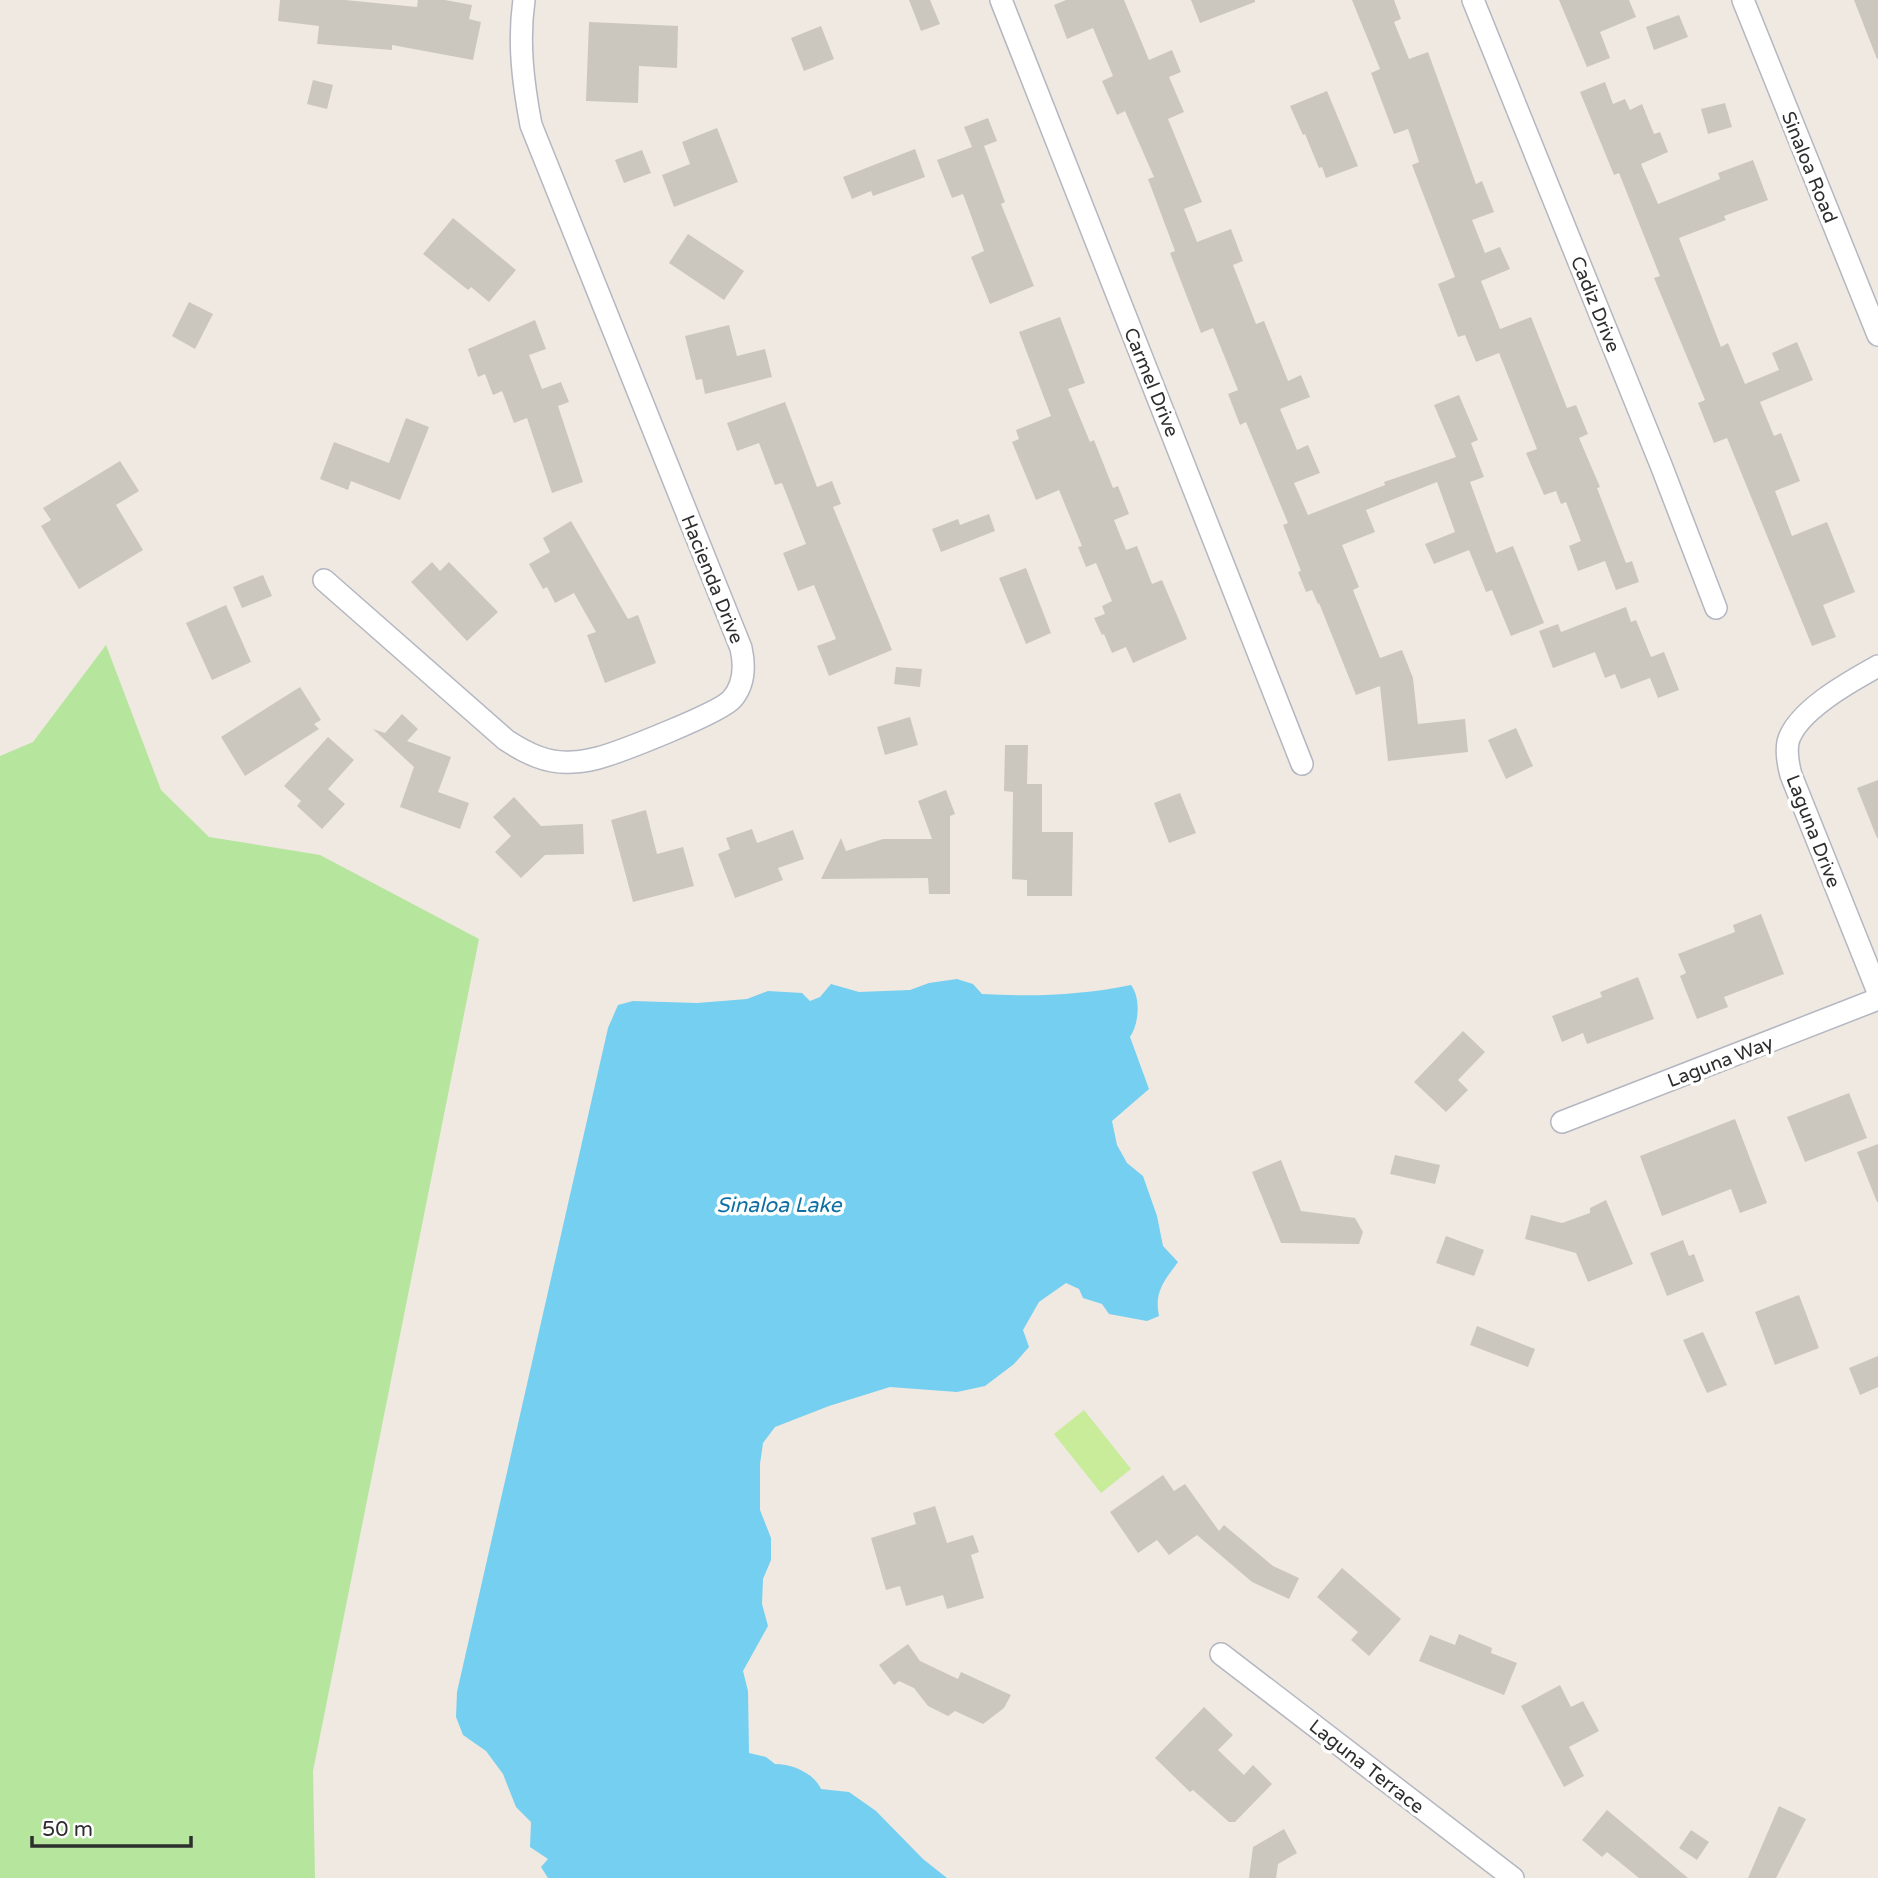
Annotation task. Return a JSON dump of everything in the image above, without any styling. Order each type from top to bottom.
[{"type":"street","name":"Hacienda Drive","points":[[324,580],[506,740],[527,753],[547,760],[570,762],[598,758],[714,711],[732,699],[743,680],[745,665],[741,648],[531,125],[521,57],[524,0]]},
{"type":"street","name":"Carmel Drive","points":[[1002,0],[1302,764]]},
{"type":"street","name":"Cadiz Drive","points":[[1473,0],[1716,608]]},
{"type":"street","name":"Sinaloa Road","points":[[1742,0],[1878,335]]},
{"type":"street","name":"Laguna Drive","points":[[1878,666],[1806,714],[1795,726],[1788,742],[1787,758],[1791,775],[1878,992]]},
{"type":"street","name":"Laguna Way","points":[[1562,1122],[1878,999]]},
{"type":"street","name":"Laguna Terrace","points":[[1221,1654],[1513,1878]]},
{"type":"green space","points":[[106,645],[161,790],[209,837],[320,855],[479,939],[313,1771],[315,1878],[0,1878],[0,756],[33,742]]},
{"type":"green space","points":[[1084,1410],[1131,1469],[1101,1493],[1054,1434]]},
{"type":"water","name":"Sinaloa Lake","points":[[957,979],[973,984],[982,994],[1001,995],[1076,993],[1131,985],[1138,1011],[1130,1037],[1149,1089],[1112,1121],[1117,1145],[1127,1163],[1143,1176],[1157,1216],[1163,1246],[1178,1262],[1159,1293],[1159,1316],[1147,1321],[1109,1314],[1102,1304],[1083,1298],[1079,1289],[1066,1283],[1039,1302],[1023,1330],[1029,1347],[1014,1364],[985,1386],[957,1392],[890,1387],[775,1427],[763,1443],[760,1510],[771,1538],[771,1560],[763,1579],[762,1604],[768,1626],[743,1671],[748,1691],[749,1753],[766,1757],[775,1764],[802,1770],[818,1783],[821,1789],[849,1792],[876,1811],[923,1859],[947,1878],[548,1878],[541,1867],[548,1859],[530,1847],[531,1822],[516,1807],[503,1774],[486,1751],[463,1735],[456,1717],[457,1692],[608,1028],[618,1005],[633,1001],[697,1003],[747,999],[768,991],[802,993],[810,1001],[820,997],[831,984],[859,992],[910,990],[929,983]]},
{"type":"building","points":[[280,0],[345,0],[417,7],[418,0],[445,0],[472,5],[469,19],[481,22],[473,60],[392,45],[392,50],[317,44],[319,26],[278,21]]},
{"type":"building","points":[[909,0],[930,0],[940,24],[921,31]]},
{"type":"building","points":[[1066,0],[1124,0],[1149,60],[1172,50],[1181,72],[1169,77],[1184,112],[1168,119],[1202,202],[1184,209],[1197,242],[1231,229],[1243,261],[1233,265],[1256,324],[1264,321],[1288,381],[1301,375],[1310,397],[1280,409],[1297,450],[1308,445],[1320,473],[1294,483],[1308,515],[1385,485],[1384,482],[1456,457],[1434,405],[1459,395],[1478,440],[1471,443],[1484,477],[1470,482],[1496,553],[1513,546],[1544,623],[1511,636],[1492,590],[1486,592],[1469,550],[1434,564],[1425,544],[1455,532],[1437,482],[1366,510],[1375,532],[1342,545],[1359,587],[1353,590],[1380,658],[1402,650],[1413,678],[1418,724],[1465,719],[1468,752],[1388,761],[1380,686],[1356,695],[1319,603],[1312,590],[1306,592],[1283,525],[1288,523],[1246,422],[1240,425],[1228,394],[1238,390],[1213,328],[1201,333],[1170,253],[1175,251],[1148,179],[1154,177],[1125,111],[1117,115],[1102,81],[1113,76],[1093,28],[1067,39],[1054,5]]},
{"type":"building","points":[[1191,0],[1255,0],[1255,2],[1200,23]]},
{"type":"building","points":[[1352,0],[1394,0],[1401,19],[1394,22],[1409,59],[1428,52],[1476,184],[1482,181],[1494,212],[1472,220],[1485,253],[1500,247],[1510,269],[1481,281],[1500,329],[1531,317],[1567,408],[1576,405],[1588,434],[1579,438],[1600,487],[1597,488],[1626,563],[1632,561],[1639,582],[1616,590],[1605,561],[1578,571],[1569,546],[1581,541],[1566,502],[1561,504],[1556,491],[1544,495],[1526,453],[1537,449],[1499,353],[1476,362],[1465,335],[1458,337],[1438,284],[1455,277],[1412,165],[1419,162],[1408,129],[1394,134],[1371,73],[1380,69]]},
{"type":"building","points":[[1559,0],[1629,0],[1636,17],[1600,32],[1610,58],[1587,67]]},
{"type":"building","points":[[1854,0],[1878,0],[1877,59]]},
{"type":"building","points":[[1679,15],[1688,37],[1654,50],[1646,27]]},
{"type":"building","points":[[589,22],[678,26],[677,68],[639,66],[638,103],[586,101]]},
{"type":"building","points":[[821,26],[834,59],[804,71],[791,38]]},
{"type":"building","points":[[313,80],[333,85],[327,109],[307,104]]},
{"type":"building","points":[[1605,82],[1613,104],[1625,99],[1630,110],[1642,104],[1654,134],[1660,132],[1668,152],[1641,164],[1658,204],[1720,179],[1718,173],[1753,160],[1768,200],[1724,216],[1726,220],[1679,238],[1721,347],[1728,343],[1745,384],[1779,370],[1772,353],[1797,342],[1813,380],[1760,402],[1774,436],[1781,433],[1800,481],[1775,491],[1792,536],[1827,522],[1855,592],[1823,605],[1836,637],[1812,646],[1727,438],[1714,443],[1698,403],[1705,400],[1654,278],[1660,276],[1619,173],[1614,175],[1580,92]]},
{"type":"building","points":[[1327,91],[1358,166],[1326,178],[1290,106]]},
{"type":"building","points":[[1725,103],[1732,127],[1708,134],[1701,109]]},
{"type":"building","points":[[988,118],[997,141],[984,146],[1005,202],[1001,204],[1034,286],[990,304],[971,257],[984,251],[976,229],[963,194],[952,198],[937,160],[972,147],[964,127]]},
{"type":"building","points":[[717,128],[738,182],[674,207],[662,175],[690,164],[682,142]]},
{"type":"building","points":[[915,149],[925,177],[873,196],[871,191],[852,199],[843,177]]},
{"type":"building","points":[[642,150],[651,173],[624,183],[615,160]]},
{"type":"building","points":[[453,218],[516,270],[489,302],[471,287],[468,290],[423,254]]},
{"type":"building","points":[[688,234],[744,271],[724,300],[669,263]]},
{"type":"building","points":[[189,302],[213,314],[195,349],[172,336]]},
{"type":"building","points":[[1060,317],[1085,383],[1068,389],[1090,442],[1094,440],[1113,488],[1118,486],[1129,514],[1114,520],[1126,550],[1137,546],[1152,584],[1162,580],[1187,639],[1133,663],[1126,647],[1112,653],[1094,618],[1105,614],[1102,606],[1112,601],[1096,563],[1086,567],[1078,547],[1082,546],[1059,490],[1036,500],[1012,442],[1019,439],[1016,430],[1051,416],[1019,332]]},
{"type":"building","points":[[535,320],[546,349],[529,355],[542,389],[561,382],[569,402],[558,406],[583,482],[552,493],[527,418],[514,423],[502,391],[493,395],[485,374],[478,377],[468,349]]},
{"type":"building","points":[[729,325],[737,356],[765,349],[772,377],[705,394],[702,379],[696,380],[685,336]]},
{"type":"building","points":[[785,402],[817,487],[832,481],[841,504],[833,507],[892,650],[829,676],[817,646],[836,639],[814,585],[798,591],[783,553],[806,544],[782,483],[775,485],[759,443],[737,451],[727,423]]},
{"type":"building","points":[[406,418],[429,427],[400,500],[351,481],[348,490],[320,479],[334,442],[389,463]]},
{"type":"building","points":[[120,461],[139,491],[116,505],[143,550],[79,589],[41,526],[51,520],[43,508]]},
{"type":"building","points":[[989,514],[995,531],[941,552],[932,529],[958,519],[960,525]]},
{"type":"building","points":[[571,521],[628,619],[638,615],[656,663],[605,683],[587,635],[596,632],[574,593],[555,603],[547,587],[543,589],[529,564],[550,552],[543,538]]},
{"type":"building","points":[[432,562],[440,571],[449,562],[498,612],[467,641],[411,582]]},
{"type":"building","points":[[1026,568],[1051,633],[1026,644],[999,578]]},
{"type":"building","points":[[263,575],[272,596],[242,608],[233,587]]},
{"type":"building","points":[[226,605],[251,662],[212,680],[186,623]]},
{"type":"building","points":[[1626,607],[1631,622],[1636,620],[1651,657],[1664,652],[1679,690],[1658,698],[1650,678],[1621,689],[1615,674],[1605,678],[1595,652],[1553,668],[1539,631],[1558,624],[1561,632]]},
{"type":"building","points":[[896,667],[922,669],[920,687],[894,684]]},
{"type":"building","points":[[300,687],[321,720],[314,724],[319,729],[245,776],[221,737]]},
{"type":"building","points":[[402,714],[418,729],[407,741],[451,757],[438,792],[469,803],[460,829],[400,807],[414,767],[373,729],[385,733]]},
{"type":"building","points":[[910,717],[918,745],[885,755],[877,727]]},
{"type":"building","points":[[1516,728],[1533,766],[1506,779],[1488,740]]},
{"type":"building","points":[[328,737],[354,760],[328,789],[345,804],[322,829],[297,806],[301,801],[284,786]]},
{"type":"building","points":[[1005,745],[1028,745],[1027,784],[1042,784],[1042,832],[1073,832],[1072,896],[1027,896],[1027,880],[1012,879],[1013,792],[1004,791]]},
{"type":"building","points":[[1878,780],[1878,838],[1877,838],[1857,788]]},
{"type":"building","points":[[946,790],[955,814],[950,816],[950,894],[929,894],[928,878],[821,879],[841,838],[846,851],[883,839],[932,839],[918,801]]},
{"type":"building","points":[[1180,793],[1196,833],[1169,843],[1154,803]]},
{"type":"building","points":[[514,797],[541,826],[583,824],[584,854],[545,855],[521,878],[495,852],[511,836],[493,817]]},
{"type":"building","points":[[646,810],[657,854],[683,847],[694,886],[633,902],[611,820]]},
{"type":"building","points":[[752,829],[757,843],[793,830],[804,859],[778,868],[783,880],[735,898],[718,854],[730,849],[726,838]]},
{"type":"building","points":[[1761,914],[1784,974],[1724,997],[1728,1007],[1697,1019],[1680,976],[1686,973],[1678,954],[1735,932],[1733,925]]},
{"type":"building","points":[[1638,977],[1654,1019],[1587,1044],[1583,1033],[1562,1042],[1552,1016],[1602,997],[1600,992]]},
{"type":"building","points":[[1463,1031],[1485,1052],[1458,1080],[1468,1090],[1446,1112],[1414,1082]]},
{"type":"building","points":[[1849,1093],[1867,1138],[1805,1162],[1787,1117]]},
{"type":"building","points":[[1735,1119],[1767,1203],[1740,1213],[1731,1189],[1662,1216],[1640,1156]]},
{"type":"building","points":[[1878,1144],[1878,1202],[1877,1202],[1857,1152]]},
{"type":"building","points":[[1395,1155],[1440,1165],[1435,1184],[1390,1174]]},
{"type":"building","points":[[1281,1160],[1301,1211],[1355,1218],[1363,1232],[1359,1244],[1281,1243],[1252,1172]]},
{"type":"building","points":[[1606,1200],[1633,1264],[1588,1282],[1576,1253],[1525,1239],[1531,1215],[1562,1223],[1590,1213],[1590,1208]]},
{"type":"building","points":[[1446,1236],[1484,1250],[1474,1276],[1436,1263]]},
{"type":"building","points":[[1683,1240],[1689,1256],[1694,1254],[1704,1281],[1667,1296],[1650,1253]]},
{"type":"building","points":[[1799,1295],[1819,1348],[1775,1365],[1755,1312]]},
{"type":"building","points":[[1477,1326],[1535,1349],[1528,1367],[1470,1345]]},
{"type":"building","points":[[1703,1332],[1727,1385],[1707,1393],[1683,1340]]},
{"type":"building","points":[[1878,1356],[1878,1387],[1860,1395],[1849,1368]]},
{"type":"building","points":[[1163,1475],[1174,1491],[1185,1484],[1219,1531],[1224,1525],[1273,1566],[1299,1578],[1289,1599],[1252,1582],[1197,1535],[1169,1555],[1157,1540],[1138,1553],[1110,1512]]},
{"type":"building","points":[[935,1506],[947,1543],[973,1535],[979,1552],[971,1555],[984,1598],[947,1609],[943,1595],[906,1606],[900,1586],[886,1590],[871,1538],[916,1524],[913,1513]]},
{"type":"building","points":[[1342,1568],[1401,1619],[1369,1656],[1351,1640],[1358,1632],[1317,1597]]},
{"type":"building","points":[[1459,1634],[1492,1648],[1491,1653],[1517,1663],[1504,1695],[1419,1661],[1430,1635],[1455,1645]]},
{"type":"building","points":[[908,1644],[920,1661],[958,1679],[961,1672],[1011,1695],[1004,1708],[983,1724],[955,1711],[948,1716],[928,1706],[914,1688],[899,1681],[894,1685],[879,1665]]},
{"type":"building","points":[[1560,1685],[1571,1707],[1583,1701],[1599,1731],[1569,1747],[1584,1776],[1564,1787],[1521,1706]]},
{"type":"building","points":[[1204,1707],[1233,1735],[1218,1750],[1244,1775],[1253,1765],[1272,1784],[1235,1822],[1229,1822],[1193,1790],[1190,1792],[1155,1758]]},
{"type":"building","points":[[1779,1806],[1806,1819],[1776,1878],[1748,1878]]},
{"type":"building","points":[[1607,1810],[1688,1878],[1639,1878],[1607,1852],[1602,1857],[1582,1840]]},
{"type":"building","points":[[1284,1829],[1297,1853],[1278,1864],[1276,1878],[1249,1878],[1253,1847]]},
{"type":"building","points":[[1691,1830],[1709,1842],[1697,1860],[1679,1848]]}]
